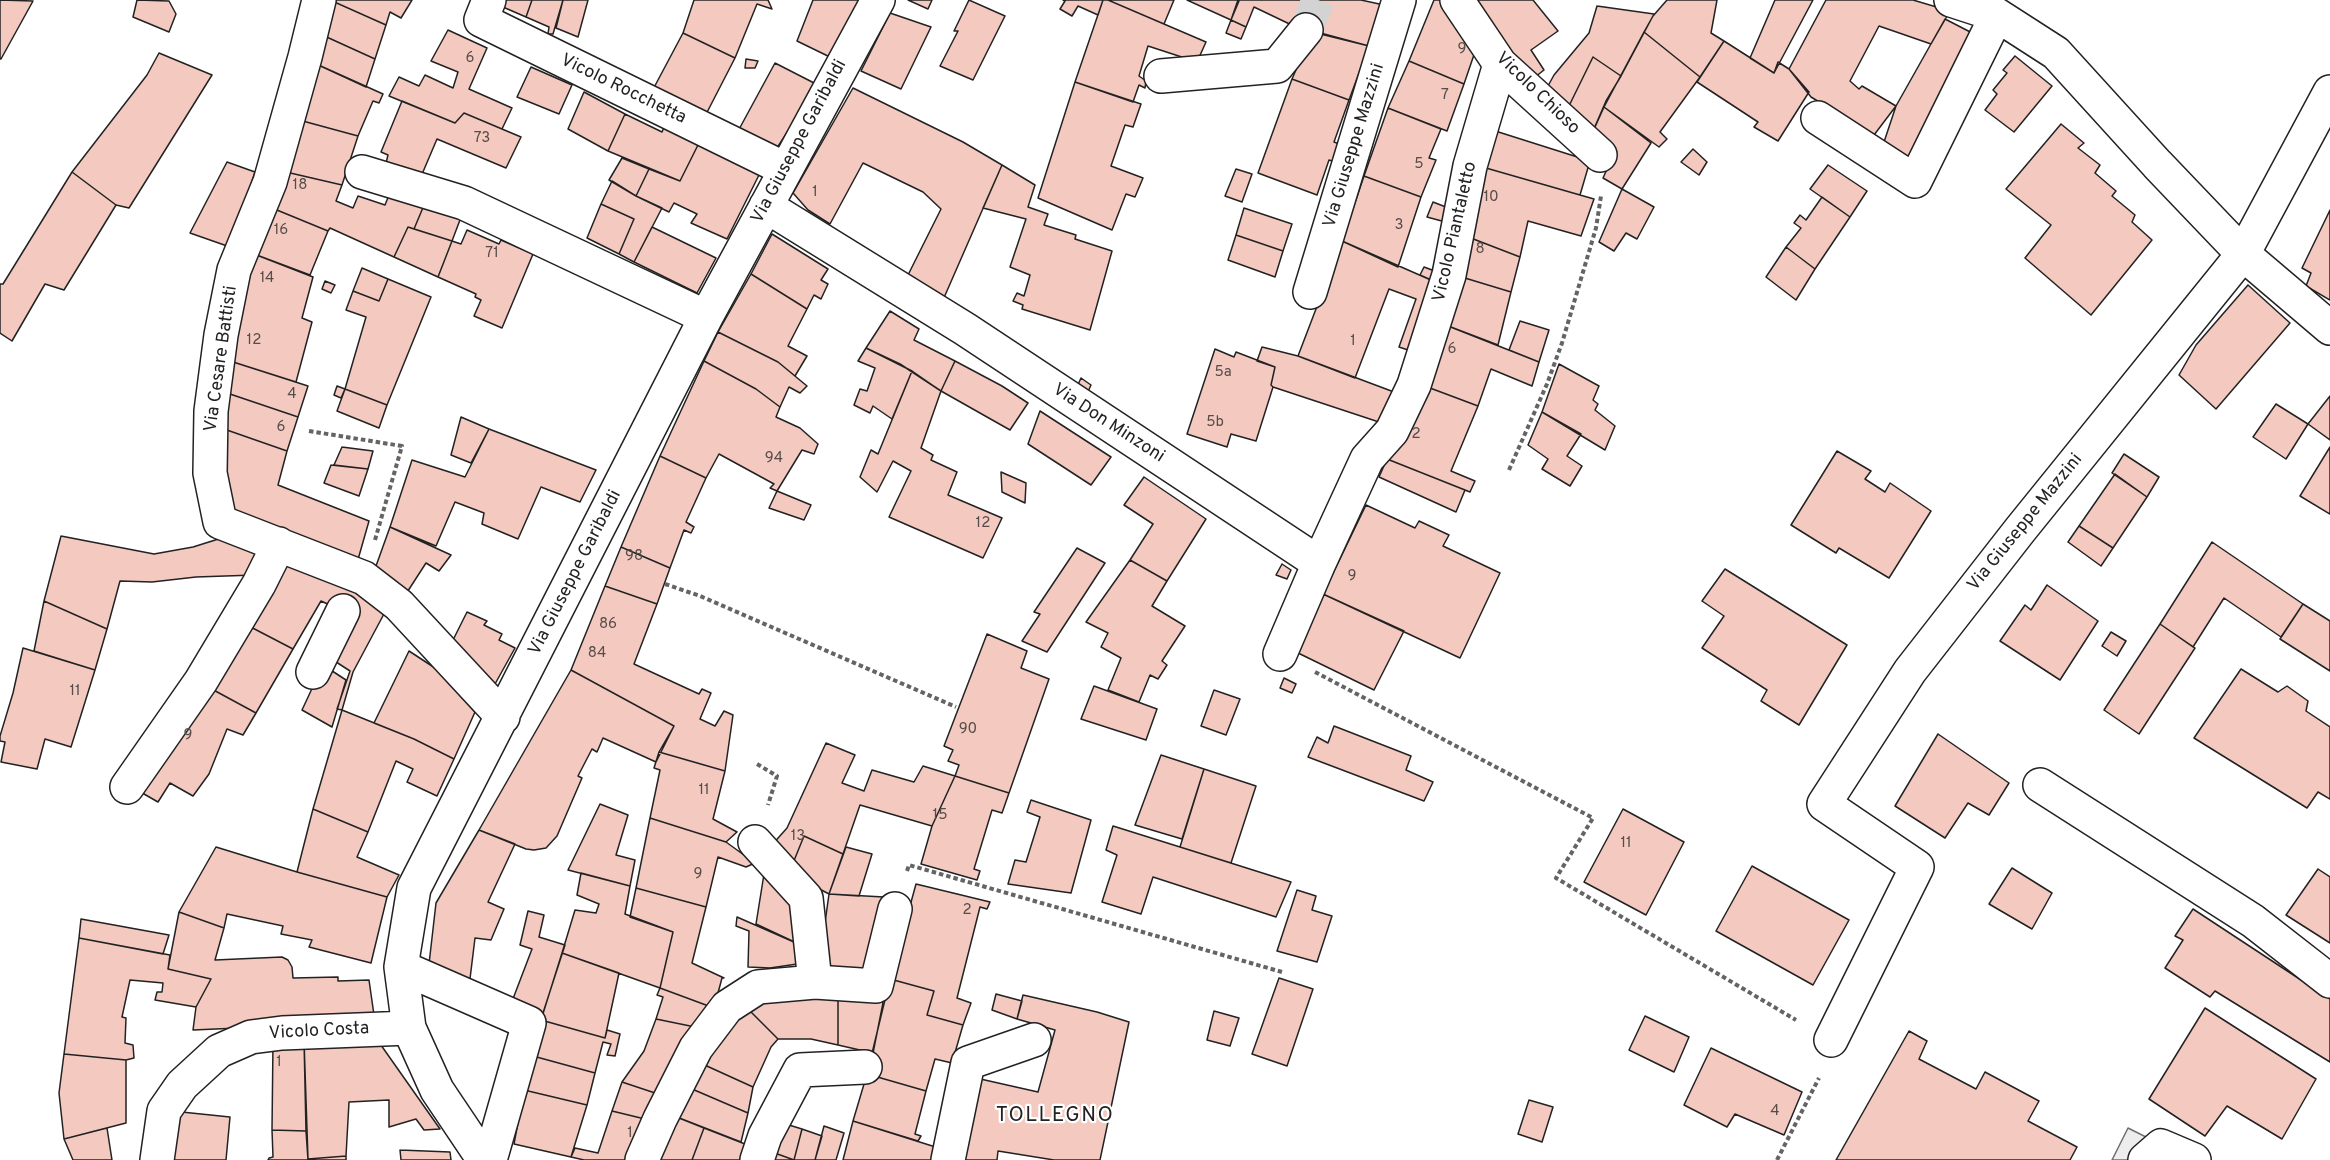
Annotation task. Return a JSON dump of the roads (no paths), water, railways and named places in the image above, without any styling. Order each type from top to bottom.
[{"type":"street","name":"Via Cesare Battisti","points":[[319,0],[270,182],[234,270],[221,335],[211,411],[210,473],[220,522],[279,544],[355,592],[399,605],[503,717]]},
{"type":"street","name":"Vicolo Rocchetta","points":[[489,0],[481,20],[785,169]]},
{"type":"street","name":"Via Giuseppe Garibaldi","points":[[484,1160],[436,1090],[409,1028],[401,967],[414,888],[706,317],[878,0]]},
{"type":"street","name":"Via Giuseppe Mazzini","points":[[1310,291],[1399,0]]},
{"type":"street","name":"Vicolo Chioso","points":[[1457,0],[1500,64],[1600,155]]},
{"type":"street","points":[[1951,0],[1997,15],[2056,53],[2157,164],[2244,254],[2330,328]]},
{"type":"street","points":[[1818,118],[1915,181],[1997,15]]},
{"type":"street","points":[[1161,76],[1276,66],[1306,30]]},
{"type":"street","name":"Vicolo Piantaletto","points":[[1319,563],[1368,459],[1392,431],[1414,385],[1449,275],[1470,166],[1500,64]]},
{"type":"street","name":"Via Giuseppe Mazzini","points":[[1831,1040],[1917,867],[1824,804],[1910,671],[2027,520],[2244,254],[2330,92]]},
{"type":"street","points":[[362,171],[464,202],[706,317]]},
{"type":"street","name":"Via Don Minzoni","points":[[766,206],[965,329],[1319,563]]},
{"type":"street","points":[[127,787],[201,681],[259,584],[279,544]]},
{"type":"street","points":[[1280,654],[1319,563]]},
{"type":"street","points":[[313,672],[355,592]]},
{"type":"street","points":[[2040,785],[2253,921],[2330,981]]},
{"type":"street","points":[[755,842],[806,898],[815,982]]},
{"type":"street","points":[[642,1160],[696,1048],[727,1006],[758,987],[815,982],[876,987],[895,909]]},
{"type":"street","points":[[401,967],[529,1023],[490,1160]]},
{"type":"street","name":"Vicolo Costa","points":[[157,1160],[164,1111],[182,1085],[219,1051],[251,1037],[282,1033],[409,1028]]},
{"type":"street","points":[[948,1160],[968,1063],[1034,1040]]},
{"type":"street","points":[[757,1160],[765,1136],[800,1070],[865,1066]]},
{"type":"street","points":[[2145,1160],[2161,1146],[2194,1160]]},
{"type":"tunnel","points":[[1306,30],[1318,0]]},
{"type":"district","name":"TOLLEGNO","points":[[1055,1117]]}]
